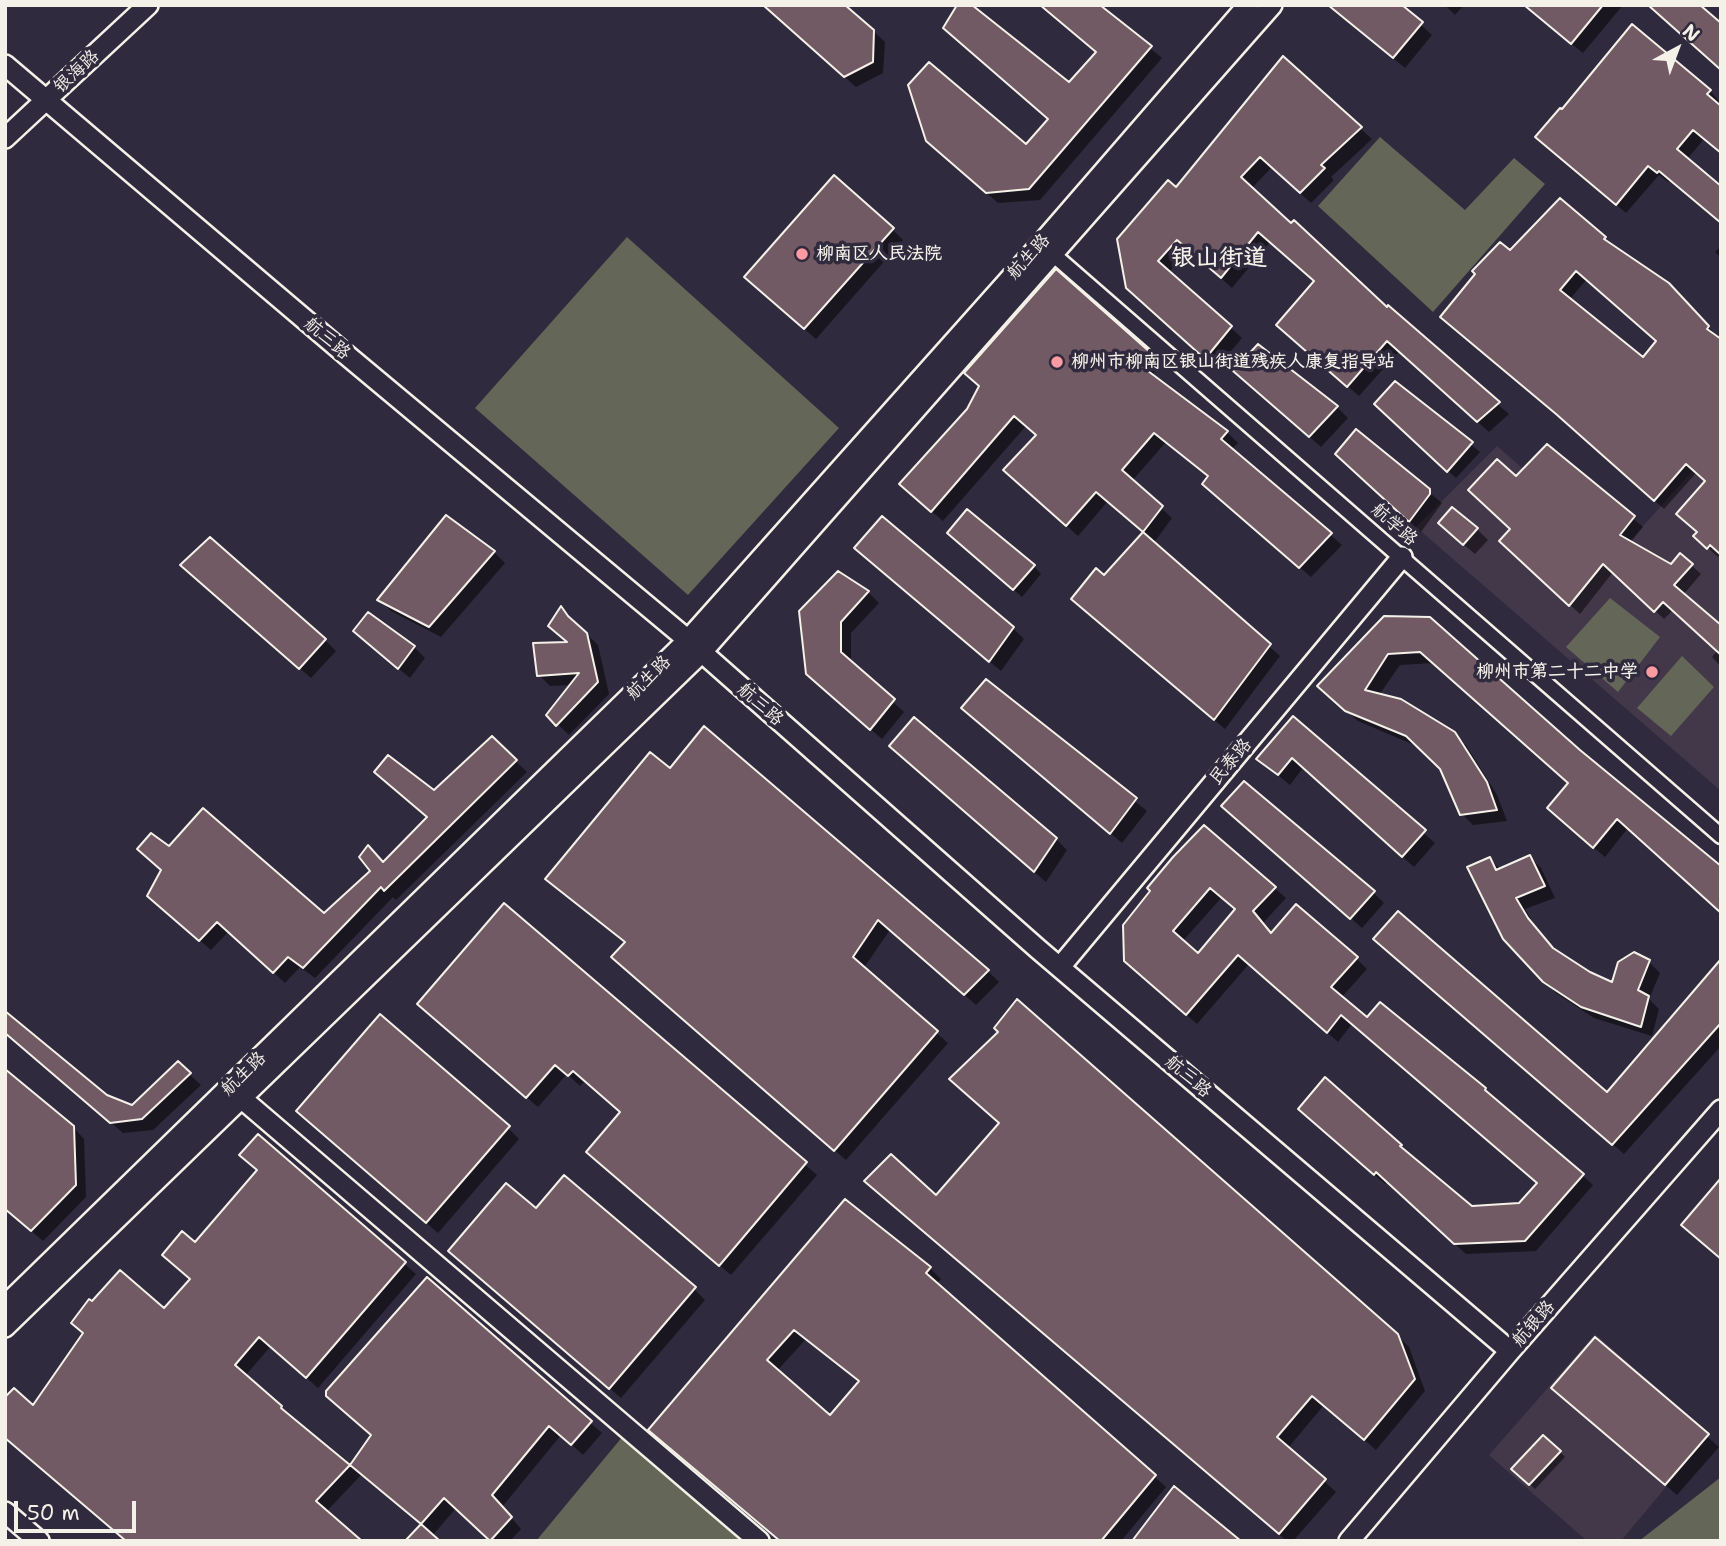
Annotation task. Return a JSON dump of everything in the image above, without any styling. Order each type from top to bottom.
[{"type":"street","name":"银海路","points":[[5,138],[148,5]]},
{"type":"street","name":"航生路","points":[[1048,250],[1248,5]]},
{"type":"street","points":[[5,1327],[235,1093],[695,646],[1048,250],[1272,5]]},
{"type":"street","name":"航三路","points":[[5,65],[695,646],[1060,967],[1510,1351]]},
{"type":"street","name":"航学路","points":[[1048,250],[1721,836]]},
{"type":"street","name":"民泰路","points":[[1060,967],[1402,557]]},
{"type":"street","name":"航生路","points":[[5,1306],[235,1093]]},
{"type":"street","points":[[235,1093],[759,1541]]},
{"type":"street","name":"航银路","points":[[1349,1541],[1510,1351],[1721,1110]]},
{"type":"street","points":[[5,1512],[39,1541]]},
{"type":"shaded area","name":"柳州市第二十二中学","points":[[1721,439],[1721,791],[1416,527],[1497,446],[1619,553]]},
{"type":"shaded area","points":[[1595,1334],[1710,1434],[1621,1541],[1587,1541],[1489,1455]]},
{"type":"green space","points":[[1380,137],[1465,210],[1514,158],[1545,184],[1433,312],[1318,206]]},
{"type":"green space","points":[[627,237],[839,428],[688,595],[475,408]]},
{"type":"green space","points":[[1610,598],[1660,637],[1618,692],[1566,647]]},
{"type":"green space","points":[[1682,656],[1714,687],[1671,736],[1637,708]]},
{"type":"green space","points":[[623,1436],[746,1541],[536,1541]]},
{"type":"green space","points":[[1721,1477],[1721,1541],[1639,1541]]},
{"type":"building","points":[[763,5],[845,5],[874,30],[873,62],[844,77]]},
{"type":"building","points":[[957,5],[972,5],[1069,82],[1096,52],[1040,5],[1100,5],[1152,46],[1029,189],[986,193],[926,141],[908,85],[929,62],[1026,144],[1048,119],[943,28]]},
{"type":"building","points":[[1328,5],[1402,5],[1423,22],[1393,58]]},
{"type":"building","points":[[1524,5],[1603,5],[1571,44]]},
{"type":"building","points":[[1648,5],[1700,5],[1721,23],[1721,70]]},
{"type":"building","points":[[1632,24],[1711,90],[1707,94],[1721,106],[1721,153],[1693,130],[1677,149],[1721,186],[1721,223],[1659,171],[1657,173],[1648,166],[1616,205],[1535,137],[1560,108],[1562,109]]},
{"type":"building","points":[[1283,56],[1362,127],[1321,165],[1325,168],[1300,193],[1260,157],[1241,177],[1291,223],[1294,220],[1387,307],[1388,305],[1500,402],[1477,422],[1387,341],[1347,387],[1276,325],[1314,281],[1258,232],[1221,278],[1177,240],[1158,261],[1232,326],[1205,359],[1126,288],[1117,239],[1168,180],[1176,187]]},
{"type":"building","points":[[834,175],[894,228],[804,329],[744,277]]},
{"type":"building","points":[[1560,198],[1606,237],[1604,239],[1669,283],[1709,326],[1707,329],[1721,339],[1721,555],[1710,545],[1707,549],[1693,536],[1697,532],[1676,514],[1705,481],[1686,464],[1654,501],[1440,317],[1475,274],[1472,271],[1500,242],[1510,250]],"holes":[[[1576,271],[1656,341],[1643,357],[1560,290]]]},
{"type":"building","points":[[1056,269],[1151,353],[1140,365],[1228,431],[1221,439],[1332,533],[1299,568],[1202,484],[1208,476],[1154,433],[1122,470],[1163,506],[1143,532],[1096,492],[1066,526],[1003,470],[1036,435],[1014,416],[931,512],[899,484],[967,409],[979,386],[964,373]]},
{"type":"building","points":[[1258,344],[1338,406],[1309,437],[1233,371]]},
{"type":"building","points":[[1395,381],[1473,442],[1447,472],[1374,404]]},
{"type":"building","points":[[1356,429],[1430,489],[1430,494],[1409,522],[1335,454]]},
{"type":"building","points":[[1547,444],[1635,516],[1620,535],[1671,564],[1680,553],[1693,564],[1674,585],[1721,625],[1721,655],[1663,602],[1654,612],[1603,564],[1569,606],[1499,541],[1510,529],[1468,490],[1497,459],[1516,476]]},
{"type":"building","points":[[1452,507],[1478,528],[1463,545],[1438,523]]},
{"type":"building","points":[[967,509],[1035,565],[1013,590],[947,533]]},
{"type":"building","points":[[446,515],[495,551],[429,627],[377,600]]},
{"type":"building","points":[[882,516],[1014,627],[989,662],[854,548]]},
{"type":"building","points":[[1143,532],[1271,644],[1214,720],[1071,599],[1096,568],[1104,575]]},
{"type":"building","points":[[210,537],[326,639],[299,669],[180,565]]},
{"type":"building","points":[[838,571],[869,591],[841,622],[841,652],[895,699],[870,730],[806,674],[799,611]]},
{"type":"building","points":[[561,606],[587,633],[598,682],[556,726],[546,715],[579,673],[537,676],[533,643],[567,642],[548,626]]},
{"type":"building","points":[[368,612],[415,646],[398,669],[353,631]]},
{"type":"building","points":[[1384,616],[1430,617],[1580,750],[1721,866],[1721,913],[1617,819],[1593,848],[1547,808],[1568,783],[1420,652],[1388,654],[1365,690],[1401,699],[1455,732],[1487,782],[1497,810],[1460,815],[1440,769],[1406,736],[1345,711],[1317,686]]},
{"type":"building","points":[[986,679],[1137,798],[1110,834],[961,708]]},
{"type":"building","points":[[1293,716],[1426,830],[1402,857],[1292,758],[1278,775],[1256,759]]},
{"type":"building","points":[[914,717],[1057,838],[1034,872],[889,746]]},
{"type":"building","points":[[704,726],[989,970],[964,995],[878,920],[853,957],[938,1031],[834,1151],[611,957],[625,942],[545,879],[650,752],[670,768]]},
{"type":"building","points":[[492,736],[517,760],[384,891],[381,887],[303,968],[288,957],[273,973],[217,922],[199,941],[147,896],[161,870],[137,849],[151,833],[169,846],[203,808],[324,913],[370,871],[359,857],[368,845],[383,862],[427,817],[374,772],[388,755],[434,790]]},
{"type":"building","points":[[1244,781],[1375,891],[1350,919],[1221,806]]},
{"type":"building","points":[[1204,825],[1276,887],[1253,911],[1271,933],[1296,904],[1358,957],[1331,987],[1367,1017],[1380,1002],[1486,1088],[1485,1090],[1584,1174],[1525,1241],[1454,1244],[1376,1172],[1374,1175],[1298,1109],[1325,1077],[1402,1145],[1400,1146],[1472,1206],[1519,1203],[1537,1183],[1341,1015],[1327,1033],[1238,955],[1186,1015],[1124,961],[1123,925],[1150,891],[1147,888]],"holes":[[[1210,888],[1235,909],[1198,953],[1173,931]]]},
{"type":"building","points":[[1530,855],[1545,886],[1516,898],[1528,918],[1553,948],[1590,972],[1612,982],[1618,962],[1634,952],[1650,960],[1638,990],[1649,996],[1641,1027],[1581,1007],[1543,982],[1503,939],[1467,867],[1490,857],[1496,870]]},
{"type":"building","points":[[504,903],[807,1162],[719,1266],[586,1152],[620,1112],[573,1071],[568,1076],[555,1065],[526,1098],[417,1004]]},
{"type":"building","points":[[1398,911],[1607,1092],[1721,959],[1721,1023],[1612,1145],[1373,939]]},
{"type":"building","points":[[1017,999],[1398,1334],[1415,1379],[1364,1440],[1312,1396],[1277,1437],[1326,1479],[1279,1534],[864,1181],[891,1154],[936,1195],[999,1123],[949,1079],[998,1032],[994,1028]]},
{"type":"building","points":[[5,1011],[107,1095],[132,1105],[178,1061],[191,1073],[142,1119],[110,1123],[5,1033]]},
{"type":"building","points":[[380,1014],[510,1126],[426,1223],[296,1111]]},
{"type":"building","points":[[5,1069],[74,1126],[76,1185],[31,1231],[5,1209]]},
{"type":"building","points":[[258,1134],[406,1262],[306,1378],[259,1337],[235,1365],[282,1406],[281,1408],[350,1465],[316,1501],[362,1541],[126,1541],[5,1438],[5,1397],[14,1388],[33,1405],[83,1333],[71,1323],[89,1299],[92,1301],[120,1270],[164,1308],[190,1279],[162,1255],[182,1231],[195,1242],[257,1170],[239,1155]]},
{"type":"building","points":[[564,1175],[696,1287],[609,1389],[448,1251],[506,1183],[536,1208]]},
{"type":"building","points":[[1721,1178],[1721,1259],[1681,1225]]},
{"type":"building","points":[[845,1199],[931,1267],[926,1273],[1156,1475],[1101,1541],[780,1541],[648,1430]],"holes":[[[794,1330],[859,1381],[830,1415],[767,1360]]]},
{"type":"building","points":[[427,1277],[592,1421],[571,1445],[549,1426],[492,1495],[512,1517],[490,1541],[444,1498],[421,1524],[350,1465],[371,1435],[326,1396],[326,1391]]},
{"type":"building","points":[[1595,1337],[1709,1434],[1665,1485],[1551,1388]]},
{"type":"building","points":[[1543,1435],[1561,1451],[1529,1485],[1511,1469]]},
{"type":"building","points":[[1174,1486],[1241,1541],[1132,1541]]},
{"type":"building","points":[[421,1524],[440,1541],[405,1541]]},
{"type":"place","name":"柳南区人民法院","points":[[802,254]]},
{"type":"place","name":"柳州市柳南区银山街道残疾人康复指导站","points":[[1057,362]]},
{"type":"place","name":"柳州市第二十二中学","points":[[1652,672]]},
{"type":"district","name":"银山街道","points":[[1219,259]]}]
